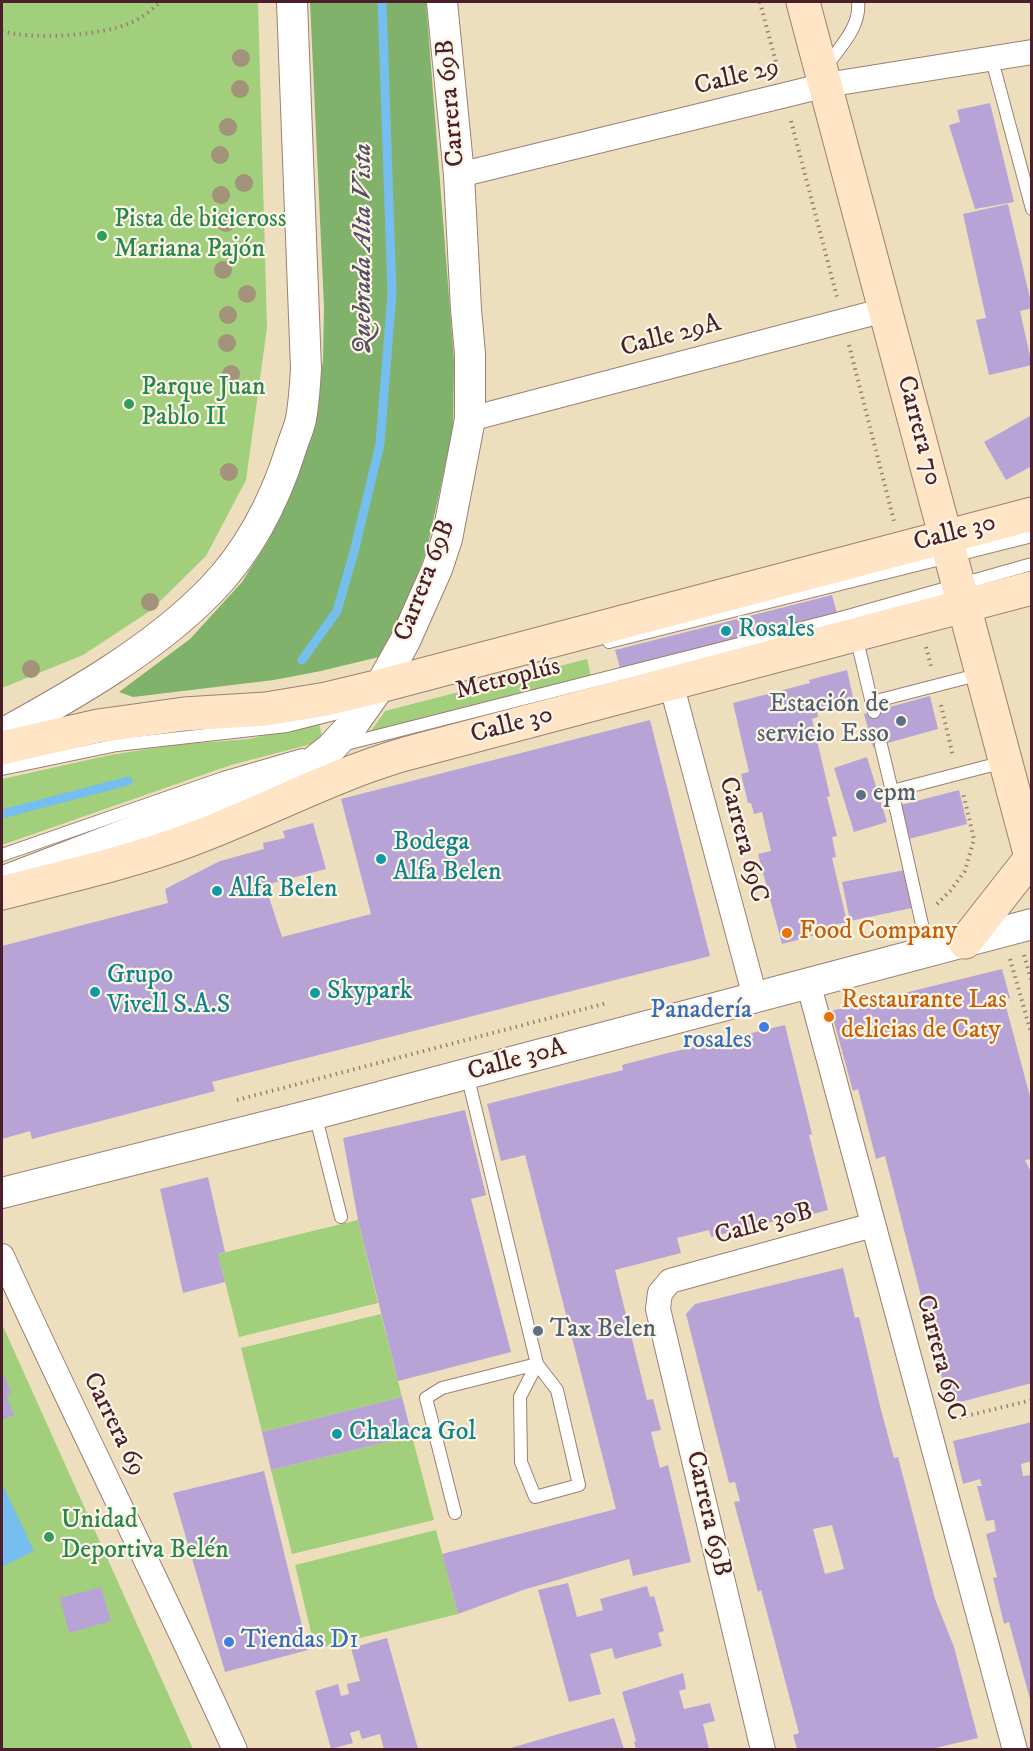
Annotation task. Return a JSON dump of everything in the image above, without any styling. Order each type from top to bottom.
[{"type":"main road","name":"Carrera 70","points":[[803,2],[1031,860]]},
{"type":"main road","name":"Calle 30","points":[[2,893],[151,854],[376,762],[856,634],[955,571],[1032,514]]},
{"type":"main road","name":"Calle 30","points":[[2,748],[98,726],[184,714],[266,709],[326,699],[378,698],[955,571],[1032,588]]},
{"type":"main road","points":[[965,942],[1031,860]]},
{"type":"street","points":[[2,734],[54,705],[173,626],[212,590],[249,542],[272,501],[284,473],[300,421],[306,369],[292,2]]},
{"type":"street","name":"Carrera 69B","points":[[2,882],[199,806],[291,774],[312,763],[331,748],[378,698],[437,569],[447,539],[470,419],[470,354],[459,175],[442,2]]},
{"type":"street","name":"Calle 29","points":[[459,175],[784,96],[824,79],[992,60],[1032,52]]},
{"type":"street","name":"Calle 29A","points":[[470,419],[885,310]]},
{"type":"street","name":"Carrera 69C","points":[[675,698],[754,997]]},
{"type":"street","name":"Calle 30A","points":[[2,1192],[315,1114],[1032,924]]},
{"type":"street","name":"Carrera 69C","points":[[808,982],[1015,1749]]},
{"type":"street","name":"Calle 30B","points":[[670,1281],[873,1225]]},
{"type":"street","name":"Carrera 69","points":[[2,1256],[184,1636],[235,1749]]},
{"type":"street","name":"Carrera 69B","points":[[670,1281],[660,1293],[658,1309],[763,1749]]},
{"type":"lane","points":[[824,79],[855,26],[859,10],[858,2]]},
{"type":"lane","points":[[992,60],[1032,209]]},
{"type":"lane","name":"Metroplús","points":[[2,855],[223,778],[331,748],[837,619],[955,571],[1032,536]]},
{"type":"lane","name":"Metroplús","points":[[592,647],[955,571],[1032,564]]},
{"type":"lane","points":[[856,634],[873,707],[936,686],[982,674]]},
{"type":"lane","points":[[2,769],[117,745],[287,726],[378,698]]},
{"type":"lane","points":[[881,745],[928,952]]},
{"type":"lane","points":[[892,791],[1005,762]]},
{"type":"lane","points":[[467,1074],[537,1364],[557,1389],[579,1485],[536,1497],[521,1462],[520,1397],[537,1364]]},
{"type":"lane","points":[[315,1114],[341,1217]]},
{"type":"lane","points":[[455,1513],[426,1398],[442,1388],[537,1364]]},
{"type":"path","points":[[2,31],[18,36],[92,33],[131,23],[160,2]]},
{"type":"path","points":[[760,2],[784,96]]},
{"type":"path","points":[[925,645],[974,839],[964,871],[950,891],[933,908]]},
{"type":"path","points":[[1003,932],[1032,1036]]},
{"type":"path","points":[[927,1426],[1032,1400]]},
{"type":"green space","name":"Parque Juan Pablo II","points":[[2,2],[258,2],[267,328],[246,480],[206,556],[150,611],[83,655],[2,688]]},
{"type":"green space","points":[[310,2],[426,2],[454,361],[453,430],[427,549],[400,622],[383,656],[274,680],[133,697],[119,692],[190,639],[242,582],[268,541],[286,502],[311,434],[323,360],[324,307]]},
{"type":"green space","points":[[587,659],[591,676],[369,734],[385,711]]},
{"type":"green space","points":[[319,723],[323,741],[231,765],[2,845],[2,779],[110,755],[173,745],[249,739]]},
{"type":"green space","points":[[358,1220],[378,1303],[239,1337],[218,1254]]},
{"type":"green space","points":[[381,1314],[402,1397],[262,1432],[241,1348]]},
{"type":"green space","name":"Unidad Deportiva Belén","points":[[2,1324],[193,1749],[2,1749]]},
{"type":"green space","points":[[412,1436],[434,1520],[292,1554],[271,1470]]},
{"type":"green space","points":[[436,1530],[458,1614],[315,1649],[295,1565]]},
{"type":"water","points":[[2,1483],[34,1551],[2,1567]]},
{"type":"building","points":[[990,103],[1014,202],[975,209],[949,125],[960,122],[957,110]]},
{"type":"building","points":[[1008,204],[1032,307],[1020,311],[1032,365],[989,375],[976,320],[986,318],[963,214]]},
{"type":"building","points":[[1030,416],[1032,419],[1032,466],[1006,480],[984,442]]},
{"type":"building","name":"Rosales","points":[[832,595],[837,613],[620,668],[615,650]]},
{"type":"building","points":[[847,670],[854,702],[817,711],[818,717],[812,719],[837,836],[832,837],[836,857],[832,858],[847,922],[815,930],[816,935],[782,944],[758,854],[771,851],[762,812],[754,814],[751,803],[748,803],[741,774],[749,772],[733,703],[810,683],[809,680]]},
{"type":"building","name":"Estación de servicio Esso","points":[[930,696],[938,729],[873,747],[864,714]]},
{"type":"building","points":[[650,720],[710,956],[212,1082],[215,1091],[32,1139],[30,1131],[2,1139],[2,946],[168,903],[165,889],[220,861],[264,849],[263,843],[285,838],[283,831],[313,823],[326,869],[273,883],[268,894],[282,937],[371,914],[341,799]]},
{"type":"building","name":"epm","points":[[867,757],[887,822],[854,832],[834,768]]},
{"type":"building","points":[[959,790],[967,824],[905,840],[897,806]]},
{"type":"building","points":[[905,870],[912,908],[850,921],[842,882]]},
{"type":"building","points":[[1002,969],[1010,998],[1004,999],[1032,1104],[1032,1159],[1025,1160],[1032,1174],[1032,1383],[949,1405],[885,1156],[876,1159],[858,1089],[853,1091],[831,1011]]},
{"type":"building","points":[[785,1025],[828,1210],[780,1223],[779,1220],[711,1237],[709,1230],[677,1238],[681,1253],[615,1270],[647,1400],[653,1399],[661,1430],[651,1432],[660,1468],[668,1465],[691,1562],[633,1576],[629,1559],[523,1590],[458,1614],[442,1554],[616,1509],[525,1155],[501,1161],[487,1104],[623,1070],[622,1065]]},
{"type":"building","points":[[465,1110],[486,1195],[471,1199],[511,1352],[398,1381],[358,1220],[343,1138]]},
{"type":"building","points":[[208,1177],[225,1252],[218,1254],[225,1282],[183,1293],[160,1189]]},
{"type":"building","points":[[843,1268],[855,1318],[859,1317],[894,1458],[898,1457],[935,1599],[954,1647],[978,1738],[931,1749],[797,1749],[793,1735],[799,1733],[761,1590],[758,1592],[734,1502],[740,1501],[735,1482],[729,1483],[686,1314],[695,1304]],"holes":[[[832,1525],[844,1569],[825,1574],[813,1529]]]},
{"type":"building","points":[[2,1370],[11,1393],[6,1396],[14,1415],[2,1420]]},
{"type":"building","name":"Chalaca Gol","points":[[402,1397],[412,1436],[271,1470],[262,1432]]},
{"type":"building","points":[[1032,1422],[1032,1461],[1021,1464],[1023,1476],[1032,1475],[1031,1703],[1009,1622],[1004,1624],[993,1578],[997,1577],[986,1534],[996,1531],[994,1520],[986,1521],[977,1486],[982,1486],[980,1479],[963,1484],[953,1441]]},
{"type":"building","points":[[264,1471],[308,1650],[225,1672],[173,1493]]},
{"type":"building","points":[[568,1583],[577,1617],[603,1610],[600,1599],[647,1586],[650,1597],[654,1596],[664,1631],[658,1633],[662,1646],[615,1659],[612,1648],[590,1654],[601,1694],[569,1702],[538,1590]]},
{"type":"building","points":[[101,1587],[111,1621],[69,1633],[60,1598]]},
{"type":"building","points":[[387,1638],[418,1749],[384,1749],[380,1734],[362,1739],[359,1730],[350,1733],[353,1743],[331,1749],[315,1691],[338,1684],[341,1696],[349,1694],[347,1684],[360,1681],[351,1648]]},
{"type":"building","points":[[683,1673],[686,1689],[679,1691],[684,1709],[710,1703],[715,1721],[703,1724],[709,1749],[636,1749],[634,1742],[636,1741],[622,1692]]},
{"type":"building","points":[[614,1718],[624,1749],[507,1749]]},
{"type":"waterway","name":"Quebrada Alta Vista","points":[[302,660],[337,611],[380,444],[392,293],[382,2]]},
{"type":"waterway","name":"Quebrada Alta Vista","points":[[2,814],[128,781]]},
{"type":"place","name":"Pista de bicicross Mariana Pajón","points":[[102,236]]},
{"type":"place","name":"Parque Juan Pablo II","points":[[129,404]]},
{"type":"place","name":"Rosales","points":[[726,631]]},
{"type":"place","name":"Estación de servicio Esso","points":[[901,721]]},
{"type":"place","name":"epm","points":[[861,795]]},
{"type":"place","name":"Bodega Alfa Belen","points":[[381,859]]},
{"type":"place","name":"Alfa Belen","points":[[217,891]]},
{"type":"place","name":"Food Company","points":[[787,933]]},
{"type":"place","name":"Grupo Vivell S.A.S","points":[[95,992]]},
{"type":"place","name":"Skypark","points":[[315,993]]},
{"type":"place","name":"Restaurante Las delicias de Caty","points":[[829,1017]]},
{"type":"place","name":"Panadería rosales","points":[[764,1027]]},
{"type":"place","name":"Tax Belen","points":[[538,1331]]},
{"type":"place","name":"Chalaca Gol","points":[[337,1434]]},
{"type":"place","name":"Unidad Deportiva Belén","points":[[49,1537]]},
{"type":"place","name":"Tiendas D1","points":[[229,1642]]}]
